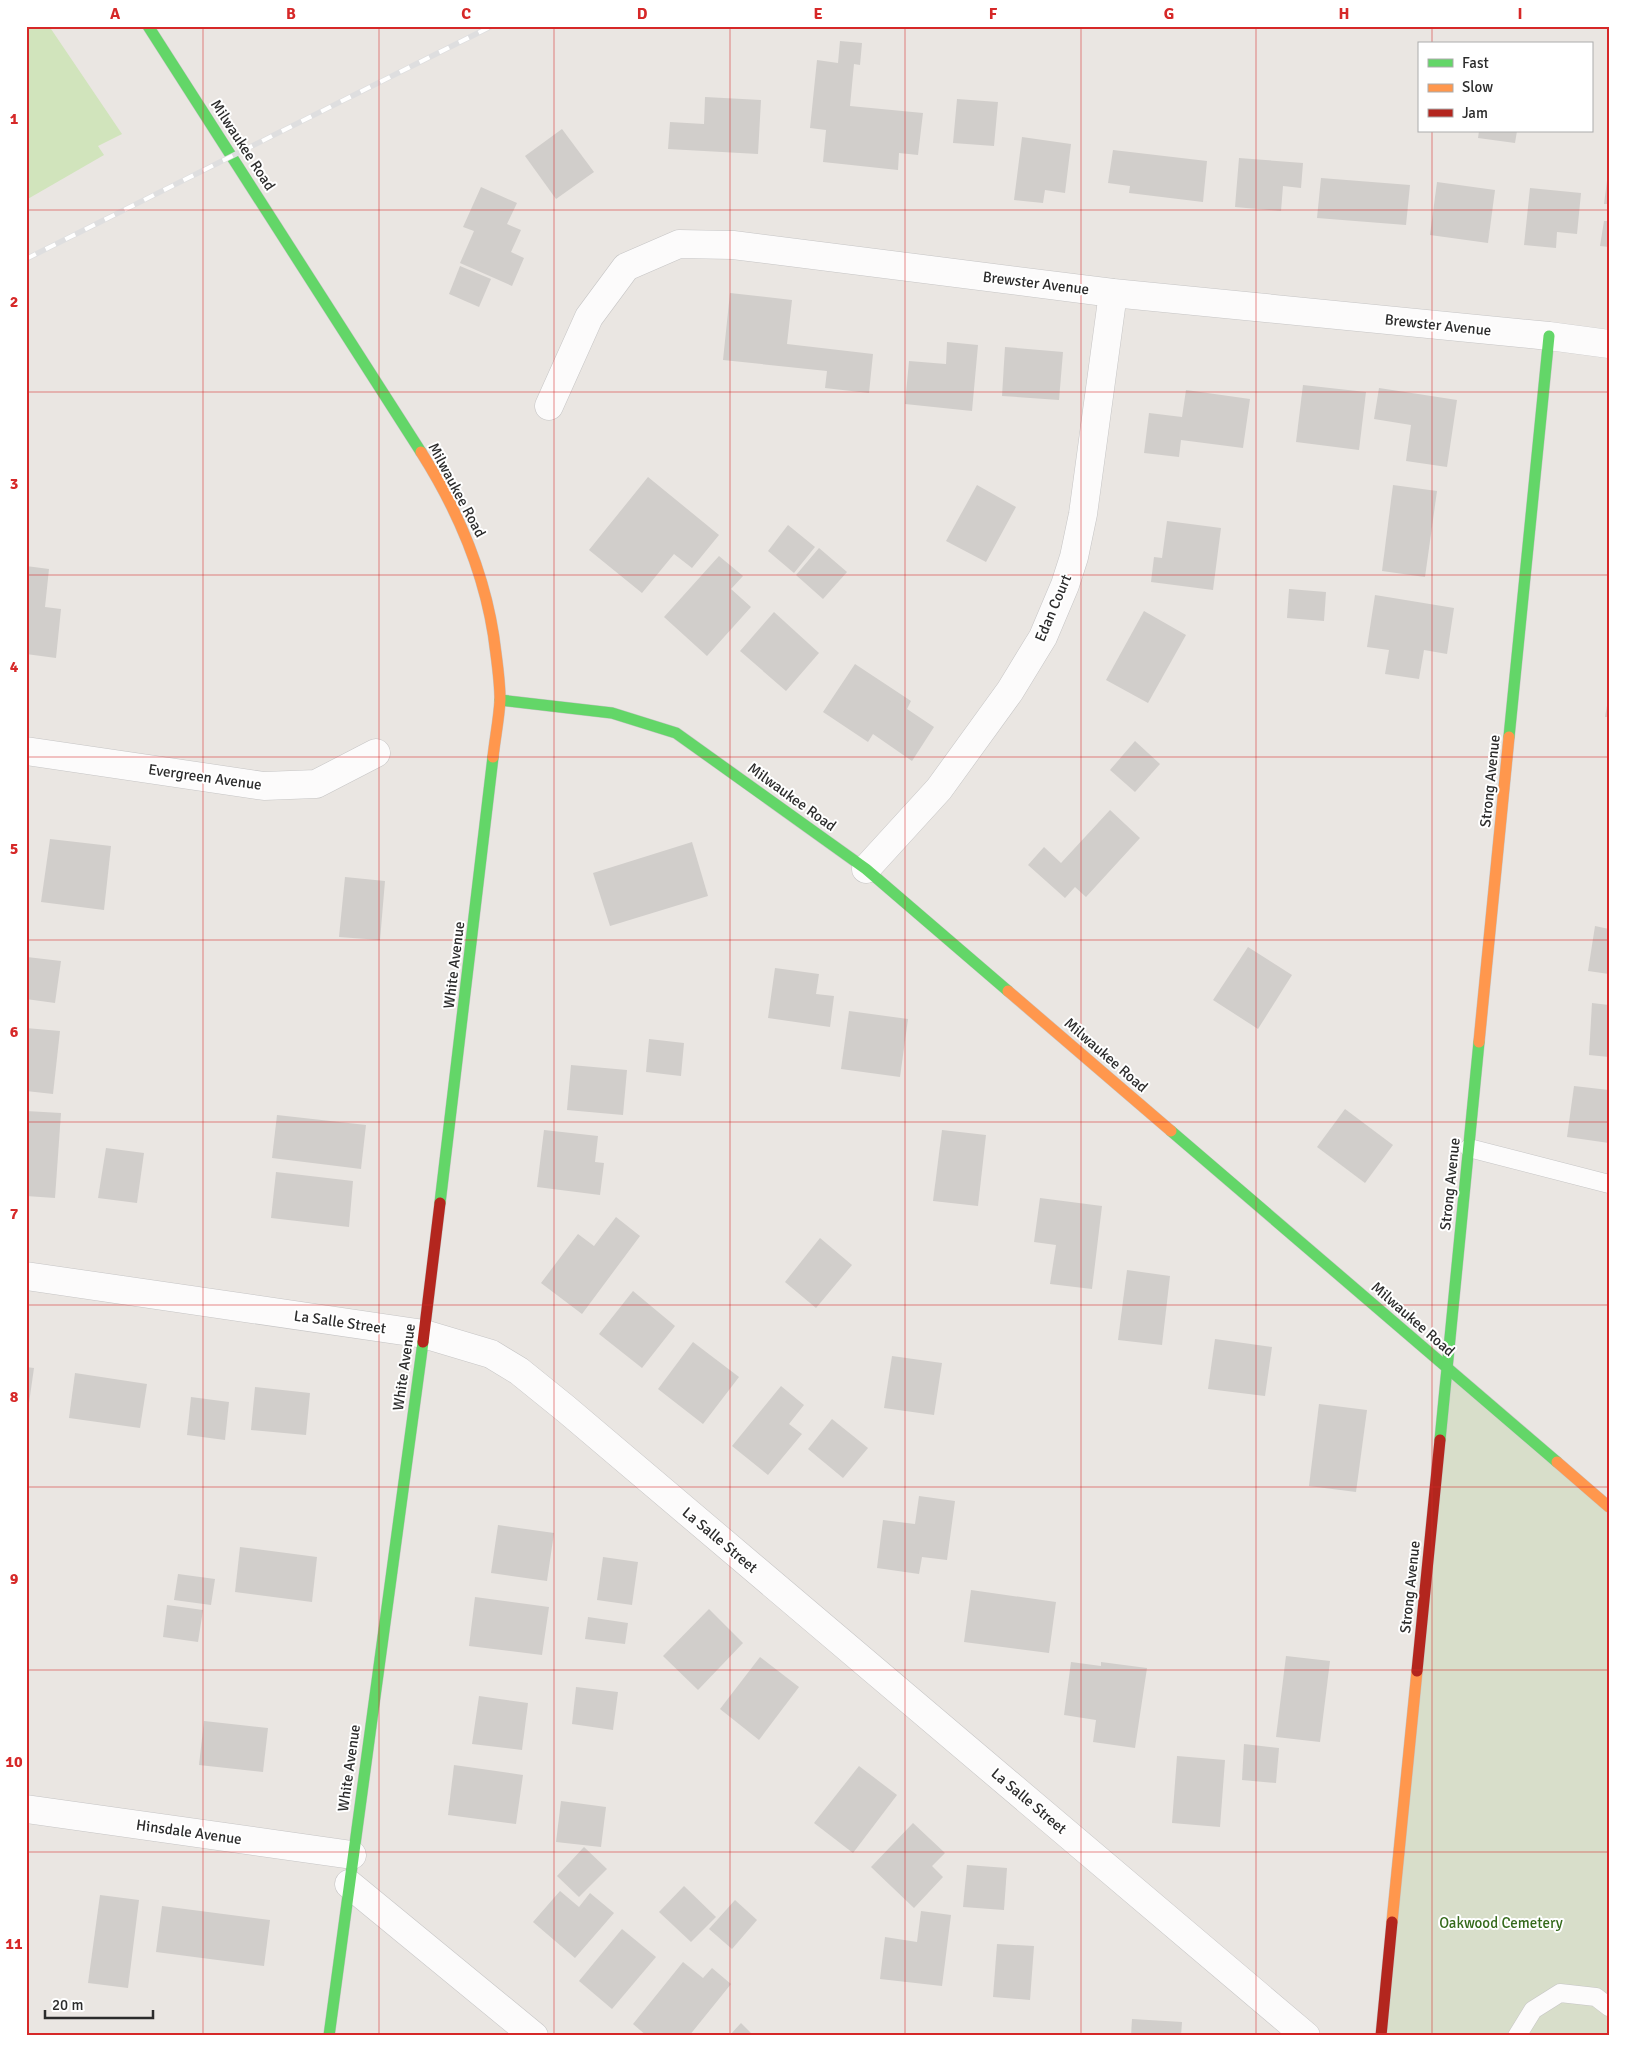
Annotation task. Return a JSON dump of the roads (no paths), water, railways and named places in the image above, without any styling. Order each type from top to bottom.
[{"type":"street","name":"Milwaukee Road","points":[[148,26],[430,467],[458,518],[476,561],[491,616],[498,656],[500,700],[612,713],[676,733],[866,869],[1609,1507]]},
{"type":"street","name":"Brewster Avenue","points":[[549,406],[589,316],[626,267],[679,244],[733,245],[1113,293],[1549,336],[1609,344]]},
{"type":"street","name":"Edan Court","points":[[866,869],[939,789],[1010,691],[1043,637],[1074,558],[1083,514],[1113,293]]},
{"type":"street","name":"Strong Avenue","points":[[1381,2036],[1549,336]]},
{"type":"street","name":"White Avenue","points":[[329,2036],[348,1884],[424,1334],[500,700]]},
{"type":"street","name":"Evergreen Avenue","points":[[26,751],[264,786],[316,784],[376,753]]},
{"type":"street","name":"La Salle Street","points":[[26,1276],[424,1334],[491,1354],[519,1371],[566,1408],[1306,2036]]},
{"type":"street","name":"Hinsdale Avenue","points":[[26,1809],[352,1855]]},
{"type":"street","points":[[348,1884],[534,2036]]},
{"type":"lane","points":[[1469,1148],[1609,1184]]},
{"type":"lane","points":[[1517,2036],[1533,2010],[1560,1993],[1596,1998],[1609,2007]]},
{"type":"railway","points":[[26,259],[492,26]]},
{"type":"park label","name":"Oakwood Cemetery","points":[[1501,1923]]}]
